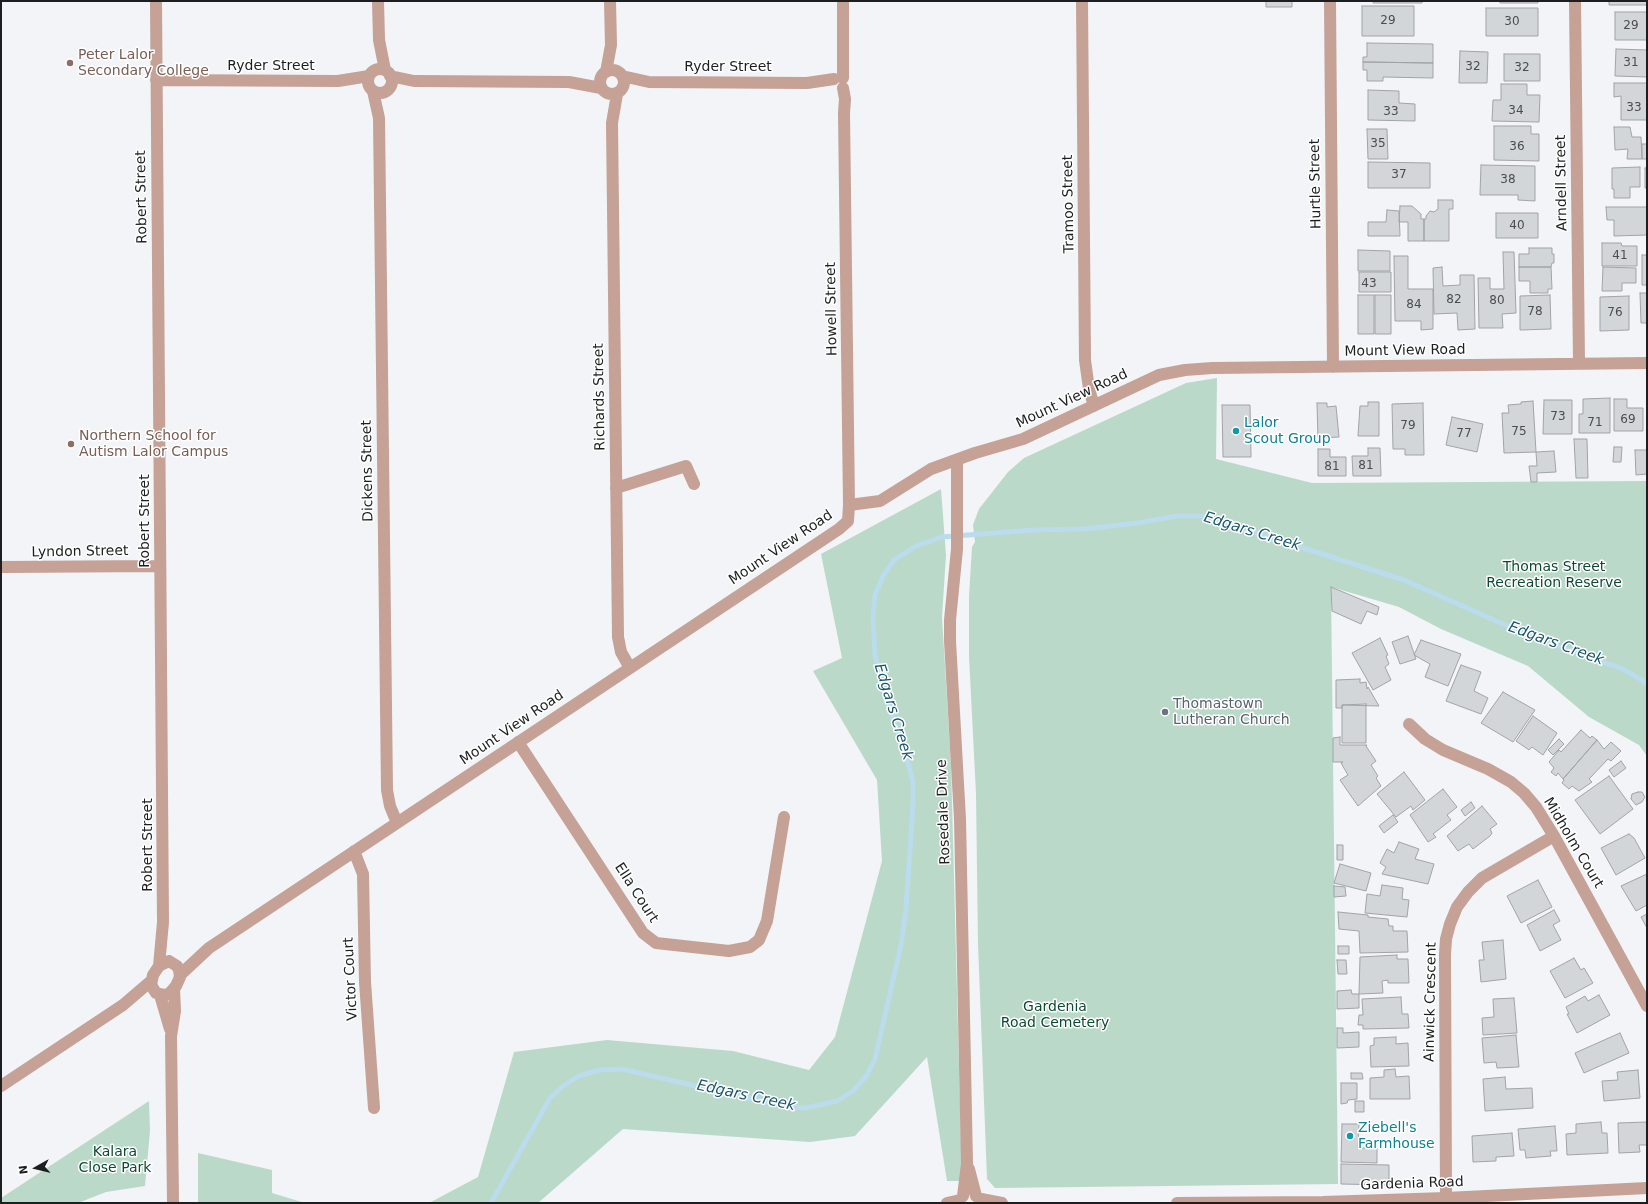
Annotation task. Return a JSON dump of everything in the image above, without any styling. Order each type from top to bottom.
[{"type":"street","name":"Robert Street","points":[[156,1],[164,922],[159,966]]},
{"type":"street","name":"Dickens Street","points":[[378,1],[387,790],[390,806],[397,823]]},
{"type":"street","name":"Richards Street","points":[[610,1],[618,645],[630,668]]},
{"type":"street","name":"Howell Street","points":[[843,1],[843,55],[838,83],[844,113],[849,505]]},
{"type":"street","name":"Tramoo Street","points":[[1082,1],[1086,360],[1089,389],[1094,406]]},
{"type":"street","name":"Hurtle Street","points":[[1330,1],[1333,367]]},
{"type":"street","name":"Arndell Street","points":[[1575,1],[1579,364]]},
{"type":"street","name":"Ryder Street","points":[[156,80],[838,83]]},
{"type":"street","name":"Mount View Road","points":[[180,975],[209,948],[839,529],[848,521],[849,505],[880,501],[931,469],[1023,439],[1159,375],[1185,370],[1212,368],[1647,364]]},
{"type":"street","name":"Rosedale Drive","points":[[957,460],[957,549],[950,620],[950,640],[960,819],[967,1164],[961,1200]]},
{"type":"street","points":[[616,488],[686,466],[694,484]]},
{"type":"street","name":"Lyndon Street","points":[[1,567],[160,566]]},
{"type":"street","name":"Midholm Court","points":[[1409,724],[1425,739],[1443,750],[1488,769],[1511,782],[1532,802],[1554,836],[1647,1006]]},
{"type":"street","name":"Ella Court","points":[[518,742],[643,932],[656,943],[729,951],[750,947],[759,940],[767,921],[784,817]]},
{"type":"street","name":"Ainwick Crescent","points":[[1446,1198],[1445,954],[1446,939],[1450,924],[1457,907],[1468,892],[1482,878],[1554,836]]},
{"type":"street","name":"Victor Court","points":[[354,852],[363,874],[365,982],[374,1108]]},
{"type":"street","name":"Robert Street","points":[[164,922],[172,962]]},
{"type":"street","name":"Mount View Road","points":[[172,962],[209,948]]},
{"type":"street","points":[[1,1086],[123,1005],[151,981],[159,966],[165,962],[172,962],[177,966],[180,975],[174,989],[170,993],[158,994],[123,1005]]},
{"type":"street","points":[[151,981],[152,989],[158,994],[171,1036]]},
{"type":"street","points":[[173,1201],[171,1036],[175,1011],[174,989]]},
{"type":"street","name":"Rosedale Drive","points":[[967,1164],[980,1199]]},
{"type":"street","name":"Gardenia Road","points":[[1177,1203],[1586,1197],[1647,1188]]},
{"type":"street","points":[[947,1203],[961,1200],[970,1194],[980,1199],[1002,1203]]},
{"type":"green space","points":[[1217,378],[1216,459],[1312,483],[1647,481],[1647,756],[1639,745],[1589,717],[1528,666],[1441,629],[1399,607],[1331,587],[1338,1184],[995,1188],[987,1179],[978,944],[976,794],[969,656],[969,596],[972,547],[975,542],[973,525],[979,509],[1008,472],[1024,458],[1186,383]]},
{"type":"green space","points":[[941,489],[946,555],[942,617],[951,764],[962,1181],[947,1181],[927,1057],[855,1136],[810,1142],[623,1129],[538,1203],[429,1203],[478,1177],[514,1052],[607,1040],[733,1051],[809,1070],[835,1037],[882,861],[877,780],[813,671],[842,658],[821,554]]},
{"type":"green space","name":"Kalara Close Park","points":[[149,1101],[150,1131],[145,1186],[106,1192],[78,1203],[1,1203],[1,1198]]},
{"type":"green space","points":[[198,1153],[272,1170],[272,1193],[305,1203],[198,1203]]},
{"type":"building","points":[[1266,1],[1292,1],[1292,7],[1266,7]]},
{"type":"building","points":[[1373,1],[1422,1],[1422,3],[1373,3]]},
{"type":"building","points":[[1500,1],[1538,1],[1538,3],[1500,3]]},
{"type":"building","points":[[1609,1],[1647,1],[1647,5],[1609,5]]},
{"type":"building","points":[[1362,6],[1414,6],[1414,36],[1362,36]]},
{"type":"building","points":[[1486,8],[1538,8],[1538,36],[1486,36]]},
{"type":"building","points":[[1615,12],[1647,12],[1647,40],[1615,40]]},
{"type":"building","points":[[1367,43],[1433,44],[1433,63],[1363,62],[1363,57],[1367,57]]},
{"type":"building","points":[[1616,49],[1647,50],[1647,77],[1615,76]]},
{"type":"building","points":[[1460,51],[1488,52],[1487,83],[1459,83]]},
{"type":"building","points":[[1504,54],[1540,54],[1540,81],[1504,81]]},
{"type":"building","points":[[1363,62],[1433,63],[1433,78],[1383,77],[1383,81],[1367,81],[1367,70],[1363,70]]},
{"type":"building","points":[[1614,83],[1647,83],[1647,120],[1621,120],[1621,96],[1614,97]]},
{"type":"building","points":[[1501,84],[1527,84],[1527,95],[1540,95],[1539,122],[1492,121],[1493,100],[1501,100]]},
{"type":"building","points":[[1368,90],[1399,91],[1399,103],[1415,104],[1415,121],[1368,120]]},
{"type":"building","points":[[1494,126],[1531,126],[1531,134],[1539,134],[1539,161],[1494,160]]},
{"type":"building","points":[[1614,127],[1630,127],[1632,137],[1641,137],[1642,159],[1627,159],[1628,149],[1615,150]]},
{"type":"building","points":[[1367,129],[1387,129],[1388,159],[1368,159]]},
{"type":"building","points":[[1642,144],[1647,144],[1647,159],[1642,159]]},
{"type":"building","points":[[1368,162],[1430,163],[1430,188],[1368,188]]},
{"type":"building","points":[[1481,165],[1535,166],[1535,201],[1518,200],[1518,195],[1480,195]]},
{"type":"building","points":[[1640,167],[1640,187],[1630,187],[1630,198],[1614,198],[1614,189],[1612,189],[1612,168]]},
{"type":"building","points":[[1645,168],[1647,168],[1647,188],[1645,188]]},
{"type":"building","points":[[1438,200],[1453,200],[1453,209],[1449,209],[1449,241],[1424,241],[1424,219],[1426,219],[1426,216],[1430,211],[1434,212],[1438,209]]},
{"type":"building","points":[[1400,206],[1412,206],[1421,214],[1421,219],[1424,219],[1424,241],[1408,241],[1408,222],[1399,222]]},
{"type":"building","points":[[1606,207],[1647,207],[1647,235],[1614,236],[1614,220],[1607,220]]},
{"type":"building","points":[[1387,210],[1399,211],[1400,236],[1368,236],[1368,222],[1386,222]]},
{"type":"building","points":[[1496,213],[1538,213],[1538,238],[1496,238]]},
{"type":"building","points":[[1602,243],[1621,243],[1622,246],[1637,246],[1637,266],[1602,266]]},
{"type":"building","points":[[1529,248],[1552,248],[1554,263],[1552,263],[1551,267],[1519,267],[1519,254],[1529,254]]},
{"type":"building","points":[[1358,250],[1390,251],[1390,271],[1358,271]]},
{"type":"building","points":[[1503,252],[1514,252],[1516,313],[1502,314],[1503,328],[1479,328],[1478,278],[1490,278],[1490,289],[1504,289]]},
{"type":"building","points":[[1642,255],[1647,255],[1647,285],[1642,285]]},
{"type":"building","points":[[1394,256],[1408,256],[1408,289],[1433,289],[1433,329],[1421,330],[1421,321],[1395,321]]},
{"type":"building","points":[[1442,267],[1443,286],[1460,285],[1460,275],[1474,275],[1475,329],[1458,330],[1457,313],[1434,314],[1433,268]]},
{"type":"building","points":[[1519,267],[1551,267],[1552,289],[1548,289],[1548,293],[1530,293],[1530,281],[1519,281]]},
{"type":"building","points":[[1603,267],[1636,268],[1636,283],[1622,283],[1622,291],[1602,291]]},
{"type":"building","points":[[1359,272],[1391,272],[1391,292],[1359,292]]},
{"type":"building","points":[[1640,293],[1647,293],[1647,323],[1641,323]]},
{"type":"building","points":[[1358,295],[1374,295],[1374,334],[1358,334]]},
{"type":"building","points":[[1375,295],[1391,295],[1391,334],[1375,334]]},
{"type":"building","points":[[1550,295],[1551,329],[1520,330],[1520,296]]},
{"type":"building","points":[[1629,296],[1629,330],[1600,331],[1600,297]]},
{"type":"building","points":[[1610,398],[1610,433],[1579,433],[1579,414],[1583,414],[1583,399]]},
{"type":"building","points":[[1614,399],[1627,399],[1627,408],[1643,408],[1643,431],[1614,431]]},
{"type":"building","points":[[1544,400],[1572,400],[1572,434],[1543,434]]},
{"type":"building","points":[[1533,401],[1536,452],[1504,453],[1502,413],[1509,413],[1508,405]]},
{"type":"building","points":[[1368,402],[1379,402],[1379,436],[1358,436],[1360,406],[1368,406]]},
{"type":"building","points":[[1317,403],[1327,403],[1327,407],[1336,406],[1339,437],[1318,438]]},
{"type":"building","points":[[1423,403],[1424,455],[1405,455],[1405,449],[1393,449],[1392,404]]},
{"type":"building","name":"Lalor Scout Group","points":[[1222,405],[1250,405],[1251,457],[1223,457]]},
{"type":"building","points":[[1452,417],[1483,424],[1477,452],[1446,445]]},
{"type":"building","points":[[1574,439],[1587,439],[1588,478],[1576,478]]},
{"type":"building","points":[[1614,447],[1622,447],[1621,462],[1613,462]]},
{"type":"building","points":[[1368,448],[1380,448],[1381,476],[1353,476],[1352,456],[1368,456]]},
{"type":"building","points":[[1318,449],[1330,449],[1330,457],[1346,457],[1346,476],[1318,476]]},
{"type":"building","points":[[1635,450],[1647,450],[1647,474],[1636,475]]},
{"type":"building","points":[[1554,451],[1556,472],[1537,473],[1537,482],[1531,482],[1529,466],[1537,466],[1536,452]]},
{"type":"building","points":[[1331,587],[1379,607],[1377,615],[1367,611],[1361,624],[1332,611]]},
{"type":"building","points":[[1408,636],[1416,659],[1400,664],[1392,642]]},
{"type":"building","points":[[1380,638],[1388,655],[1386,656],[1389,664],[1385,667],[1391,680],[1373,690],[1352,653]]},
{"type":"building","points":[[1421,640],[1461,654],[1448,686],[1425,677],[1430,664],[1414,655]]},
{"type":"building","points":[[1461,665],[1481,672],[1474,691],[1488,698],[1481,714],[1446,701]]},
{"type":"building","points":[[1360,679],[1360,683],[1366,682],[1367,689],[1368,687],[1379,706],[1342,705],[1342,708],[1336,708],[1336,680]]},
{"type":"building","points":[[1503,692],[1535,710],[1513,742],[1481,723]]},
{"type":"building","points":[[1366,704],[1366,743],[1342,743],[1342,705]]},
{"type":"building","points":[[1533,716],[1557,733],[1543,755],[1532,747],[1529,750],[1516,741]]},
{"type":"building","points":[[1581,730],[1590,738],[1592,736],[1597,740],[1563,779],[1558,773],[1556,776],[1551,772],[1554,768],[1549,762],[1559,750],[1561,752]]},
{"type":"building","points":[[1340,737],[1340,745],[1367,745],[1366,746],[1376,761],[1371,765],[1378,776],[1376,778],[1381,786],[1358,806],[1340,780],[1348,775],[1341,763],[1343,762],[1333,762],[1333,738]]},
{"type":"building","points":[[1559,739],[1564,744],[1553,755],[1548,750]]},
{"type":"building","points":[[1597,740],[1604,749],[1611,742],[1621,751],[1611,761],[1608,759],[1589,779],[1592,782],[1579,791],[1572,786],[1569,789],[1562,783],[1564,780],[1563,779]]},
{"type":"building","points":[[1621,761],[1626,768],[1614,777],[1609,770]]},
{"type":"building","points":[[1404,772],[1425,800],[1413,810],[1411,806],[1396,817],[1377,794]]},
{"type":"building","points":[[1609,776],[1633,809],[1600,834],[1575,800]]},
{"type":"building","points":[[1443,789],[1457,807],[1447,815],[1451,820],[1433,834],[1436,837],[1428,842],[1410,815]]},
{"type":"building","points":[[1642,792],[1645,797],[1642,802],[1636,805],[1631,799],[1632,794]]},
{"type":"building","points":[[1471,802],[1475,808],[1465,816],[1461,810]]},
{"type":"building","points":[[1482,806],[1497,824],[1490,829],[1492,833],[1490,836],[1473,849],[1469,844],[1458,851],[1447,836]]},
{"type":"building","points":[[1393,815],[1398,822],[1384,833],[1379,826]]},
{"type":"building","points":[[1629,834],[1634,838],[1645,858],[1616,875],[1601,848]]},
{"type":"building","points":[[1399,842],[1419,849],[1415,859],[1434,864],[1428,884],[1382,874],[1386,867],[1380,863],[1387,849],[1394,853]]},
{"type":"building","points":[[1337,845],[1343,845],[1343,860],[1337,860]]},
{"type":"building","points":[[1340,864],[1371,873],[1366,891],[1334,883]]},
{"type":"building","points":[[1647,874],[1647,905],[1636,911],[1621,886]]},
{"type":"building","points":[[1538,880],[1552,907],[1521,923],[1507,896]]},
{"type":"building","points":[[1382,885],[1403,888],[1402,899],[1409,900],[1407,917],[1365,913],[1367,894],[1380,896]]},
{"type":"building","points":[[1334,886],[1345,887],[1346,896],[1334,897]]},
{"type":"building","points":[[1554,910],[1560,921],[1553,925],[1561,940],[1540,951],[1527,925]]},
{"type":"building","points":[[1338,912],[1388,919],[1389,926],[1393,926],[1393,931],[1407,931],[1408,952],[1360,953],[1359,931],[1339,929]]},
{"type":"building","points":[[1647,914],[1647,928],[1641,917]]},
{"type":"building","points":[[1503,940],[1506,979],[1481,982],[1479,960],[1484,960],[1482,942]]},
{"type":"building","points":[[1338,946],[1349,946],[1349,954],[1338,954]]},
{"type":"building","points":[[1397,955],[1397,959],[1408,959],[1409,983],[1388,983],[1388,980],[1382,981],[1383,993],[1359,994],[1360,957]]},
{"type":"building","points":[[1574,958],[1581,970],[1584,968],[1593,983],[1565,998],[1550,971]]},
{"type":"building","points":[[1337,960],[1346,960],[1347,974],[1338,974]]},
{"type":"building","points":[[1351,990],[1352,994],[1359,994],[1359,1008],[1337,1009],[1337,991]]},
{"type":"building","points":[[1599,995],[1610,1015],[1577,1033],[1567,1014],[1569,1014],[1566,1007],[1585,996],[1588,1001]]},
{"type":"building","points":[[1401,997],[1402,1014],[1408,1014],[1409,1028],[1363,1029],[1363,1025],[1358,1025],[1359,1015],[1363,1015],[1362,999]]},
{"type":"building","points":[[1514,998],[1517,1033],[1483,1035],[1482,1018],[1494,1017],[1493,999]]},
{"type":"building","points":[[1337,1028],[1343,1028],[1343,1033],[1359,1032],[1359,1047],[1337,1048]]},
{"type":"building","points":[[1620,1033],[1629,1053],[1584,1073],[1575,1053]]},
{"type":"building","points":[[1516,1035],[1519,1067],[1497,1068],[1496,1062],[1484,1063],[1482,1038]]},
{"type":"building","points":[[1396,1037],[1396,1044],[1408,1043],[1409,1066],[1371,1067],[1370,1046],[1374,1045],[1374,1038]]},
{"type":"building","points":[[1395,1069],[1396,1077],[1409,1076],[1410,1099],[1370,1099],[1370,1078],[1384,1077],[1384,1070]]},
{"type":"building","points":[[1638,1070],[1640,1098],[1604,1101],[1602,1081],[1618,1080],[1617,1072]]},
{"type":"building","points":[[1351,1073],[1362,1073],[1363,1079],[1351,1079]]},
{"type":"building","points":[[1505,1077],[1506,1089],[1532,1088],[1533,1108],[1485,1111],[1483,1079]]},
{"type":"building","points":[[1341,1083],[1357,1083],[1357,1099],[1348,1100],[1347,1103],[1341,1104]]},
{"type":"building","points":[[1355,1101],[1364,1101],[1364,1112],[1355,1112]]},
{"type":"building","points":[[1601,1122],[1602,1133],[1607,1133],[1608,1153],[1567,1155],[1566,1134],[1576,1133],[1576,1124]]},
{"type":"building","points":[[1647,1122],[1647,1145],[1639,1145],[1640,1152],[1619,1153],[1618,1123]]},
{"type":"building","name":"Ziebell's Farmhouse","points":[[1342,1124],[1359,1124],[1358,1148],[1377,1148],[1377,1163],[1341,1162]]},
{"type":"building","points":[[1555,1126],[1557,1151],[1550,1151],[1551,1156],[1526,1158],[1525,1150],[1520,1150],[1518,1129]]},
{"type":"building","points":[[1512,1133],[1514,1156],[1496,1157],[1496,1161],[1473,1162],[1472,1136]]},
{"type":"building","points":[[1341,1164],[1389,1165],[1389,1185],[1341,1184]]},
{"type":"waterway","name":"Edgars Creek","points":[[491,1203],[550,1098],[563,1086],[579,1076],[599,1070],[622,1069],[787,1107],[805,1108],[837,1101],[853,1091],[867,1075],[875,1059],[901,945],[906,909],[913,804],[913,783],[909,766],[881,682],[875,655],[873,617],[875,595],[883,576],[894,560],[916,546],[942,537],[1033,530],[1084,529],[1137,523],[1177,516],[1203,516],[1404,580],[1503,624],[1623,669],[1647,683]]},
{"type":"place","name":"Peter Lalor Secondary College","points":[[70,63]]},
{"type":"place","name":"Lalor Scout Group","points":[[1236,431]]},
{"type":"place","name":"Northern School for Autism Lalor Campus","points":[[71,444]]},
{"type":"place","name":"Thomastown Lutheran Church","points":[[1165,712]]},
{"type":"place","name":"Ziebell's Farmhouse","points":[[1350,1136]]},
{"type":"park label","name":"Thomas Street Recreation Reserve","points":[[1554,576]]},
{"type":"park label","name":"Gardenia Road Cemetery","points":[[1055,1016]]}]
